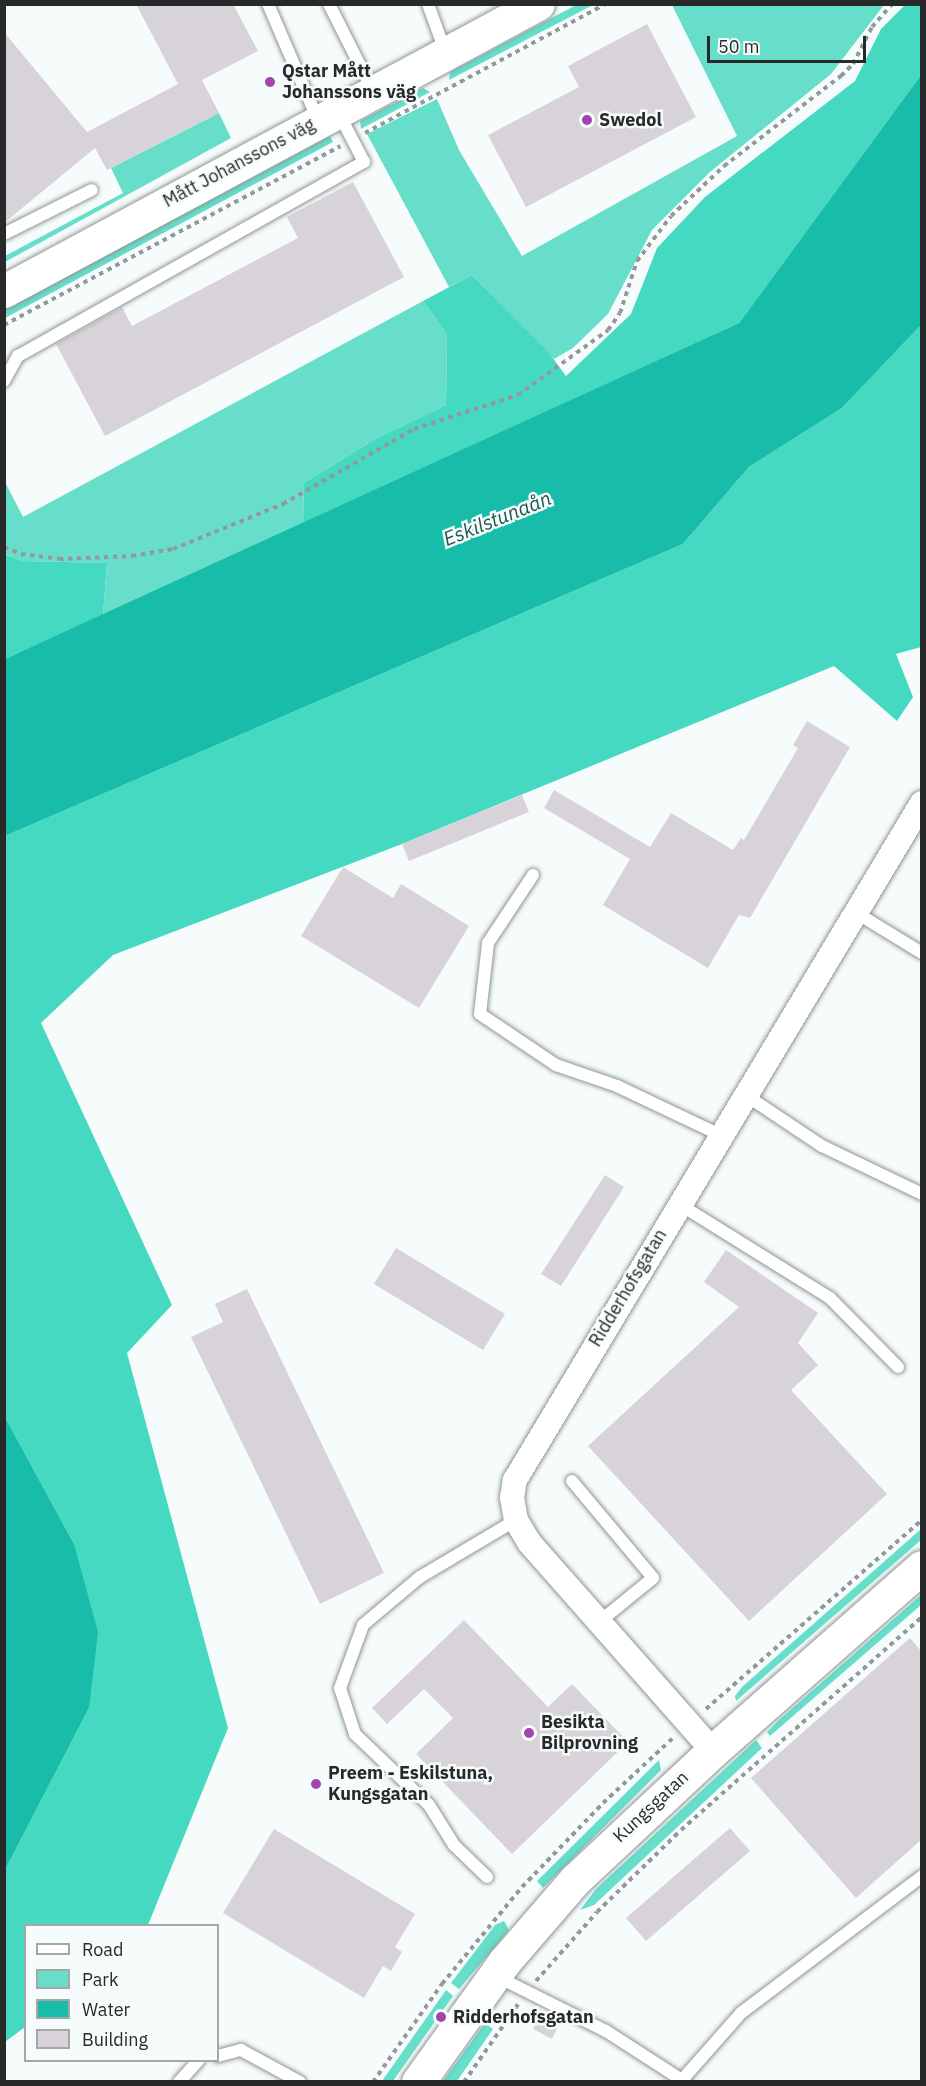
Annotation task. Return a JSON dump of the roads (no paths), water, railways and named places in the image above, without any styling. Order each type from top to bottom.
[{"type":"main road","name":"Mått Johanssons väg","points":[[4,291],[538,4]]},
{"type":"main road","name":"Kungsgatan","points":[[418,2082],[495,1975],[575,1880],[712,1751],[921,1567]]},
{"type":"street","name":"Ridderhofsgatan","points":[[712,1751],[529,1542],[516,1520],[512,1498],[524,1461],[921,802]]},
{"type":"lane","points":[[4,381],[18,356],[364,162],[352,140],[328,116],[268,4]]},
{"type":"lane","points":[[329,4],[374,92]]},
{"type":"lane","points":[[428,4],[446,53]]},
{"type":"lane","points":[[4,234],[92,190]]},
{"type":"lane","points":[[533,875],[488,943],[480,1014],[556,1065],[617,1086],[720,1135]]},
{"type":"lane","points":[[855,912],[921,953]]},
{"type":"lane","points":[[744,1094],[822,1146],[921,1194]]},
{"type":"lane","points":[[679,1204],[830,1298],[898,1367]]},
{"type":"lane","points":[[572,1481],[653,1578],[599,1622]]},
{"type":"lane","points":[[487,1877],[454,1845],[429,1805],[355,1734],[340,1688],[363,1624],[420,1577],[516,1520]]},
{"type":"lane","points":[[495,1975],[606,2031],[684,2081],[741,2013],[921,1876]]},
{"type":"lane","points":[[219,2056],[241,2050],[300,2082]]},
{"type":"lane","points":[[179,2082],[198,2062]]},
{"type":"water","name":"Eskilstunaån","points":[[921,75],[921,325],[842,408],[749,467],[683,544],[5,836],[5,659],[739,323]]},
{"type":"water","points":[[5,1417],[74,1544],[98,1632],[89,1708],[5,1870]]},
{"type":"place","name":"Qstar Mått Johanssons väg","points":[[270,82]]},
{"type":"place","name":"Swedol","points":[[587,120]]},
{"type":"place","name":"Besikta Bilprovning","points":[[529,1733]]},
{"type":"place","name":"Preem - Eskilstuna, Kungsgatan","points":[[316,1784]]},
{"type":"place","name":"Ridderhofsgatan","points":[[441,2017]]}]
